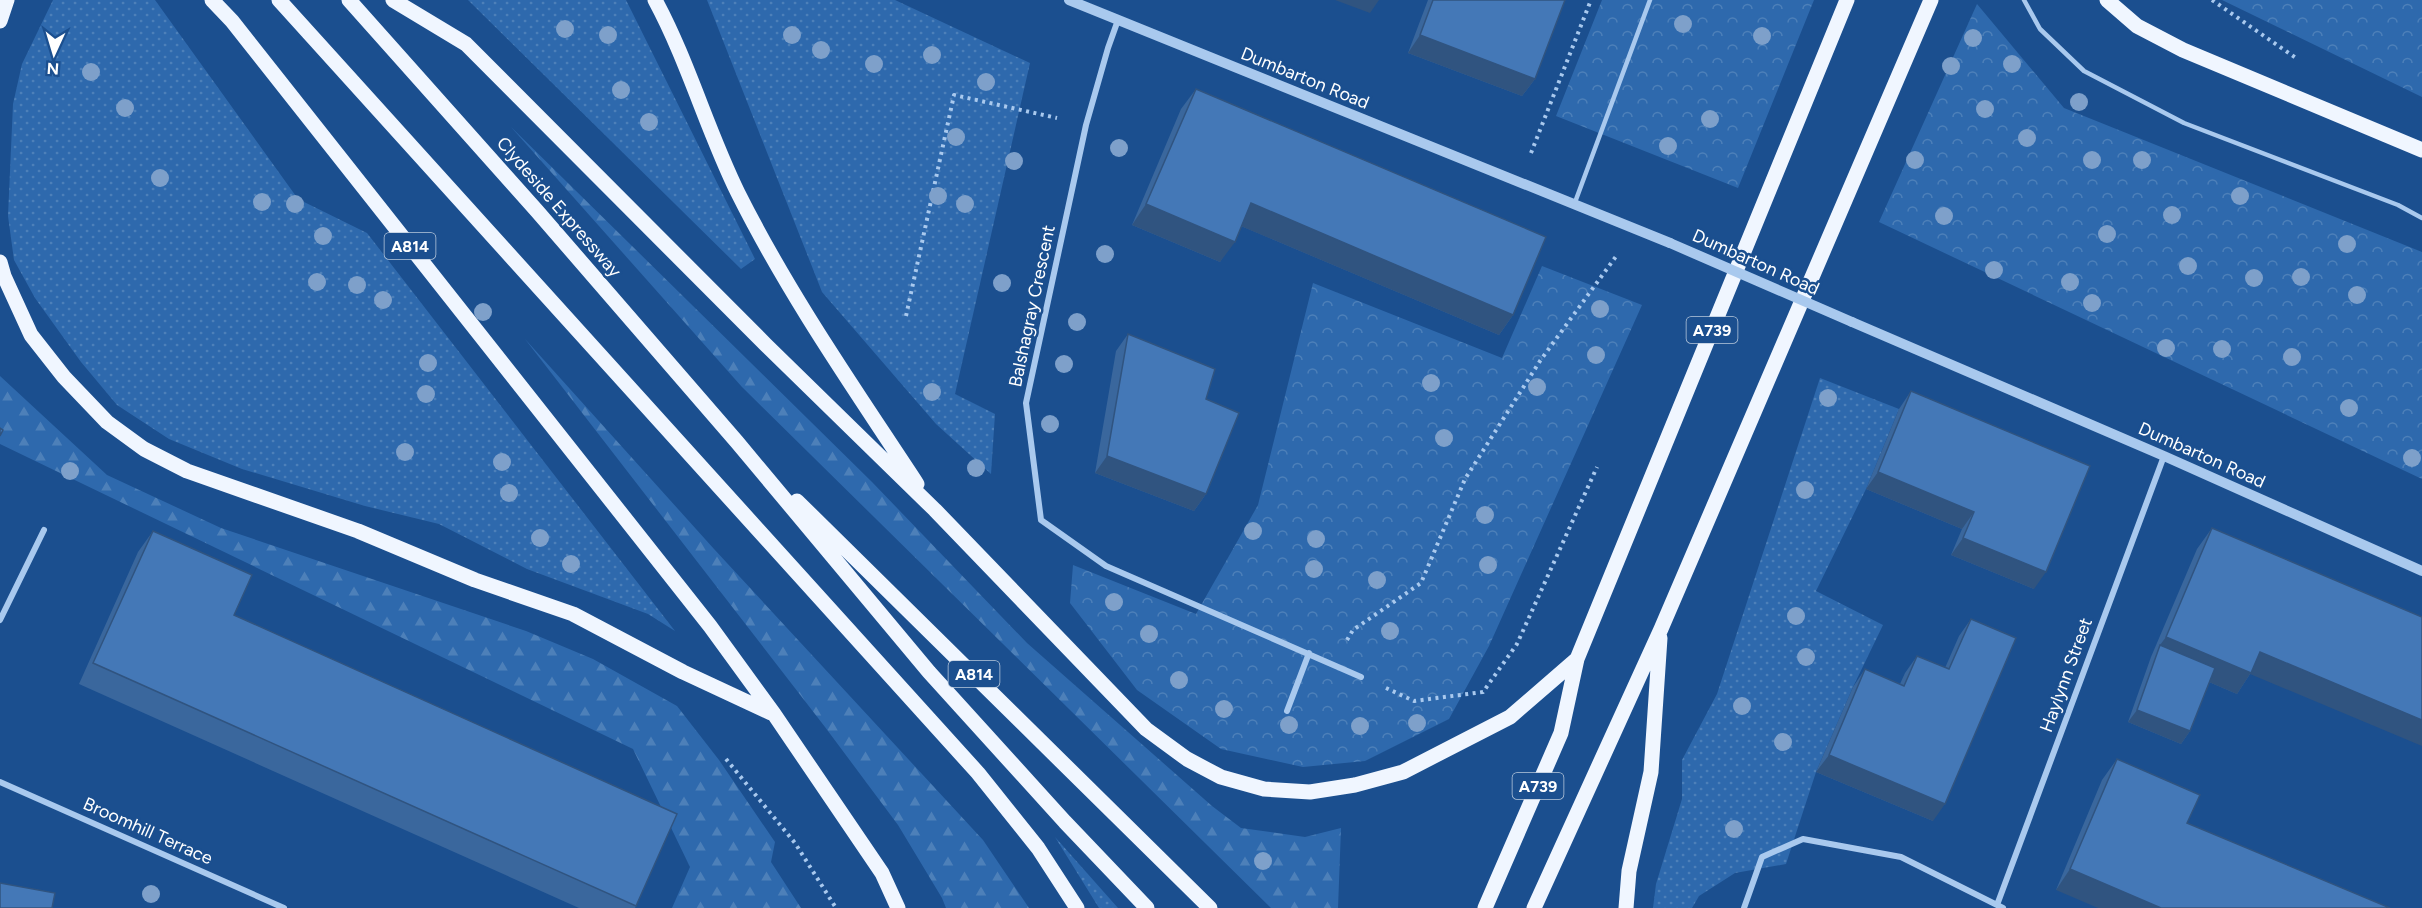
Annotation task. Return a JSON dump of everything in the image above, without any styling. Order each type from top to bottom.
[{"type":"main road","points":[[0,21],[7,0]]},
{"type":"main road","name":"A814","points":[[212,0],[688,597],[774,714],[882,873],[898,908]]},
{"type":"main road","points":[[279,0],[978,773],[1038,848],[1077,908]]},
{"type":"main road","name":"Clydeside Expressway","points":[[348,0],[537,210],[737,442]]},
{"type":"main road","points":[[393,0],[466,44],[766,345],[935,510],[1146,729],[1186,759],[1221,777],[1264,789],[1310,792],[1355,785],[1402,772],[1510,717],[1577,659]]},
{"type":"main road","points":[[655,0],[737,192],[774,261],[797,302],[935,510]]},
{"type":"main road","name":"A739","points":[[1485,908],[1561,733],[1577,659],[1847,0]]},
{"type":"main road","name":"A739","points":[[1534,908],[1661,629],[1931,0]]},
{"type":"main road","points":[[2107,0],[2137,26],[2183,50],[2422,150]]},
{"type":"main road","points":[[0,262],[31,335],[64,376],[107,422],[144,449],[187,471],[358,531],[474,580],[573,614],[683,672],[774,714]]},
{"type":"main road","points":[[737,442],[929,672],[1065,822],[1147,908]]},
{"type":"main road","name":"A814","points":[[737,442],[1210,908]]},
{"type":"main road","points":[[1626,908],[1629,871],[1651,772],[1661,629]]},
{"type":"street","name":"Dumbarton Road","points":[[1073,1],[1670,243],[2164,456],[2422,571]]},
{"type":"street","name":"Balshagray Crescent","points":[[1119,20],[1108,48],[1086,125],[1026,404],[1041,520],[1106,566],[1361,677]]},
{"type":"street","name":"Haylynn Street","points":[[2000,906],[2164,456]]},
{"type":"street","points":[[0,620],[44,530]]},
{"type":"street","points":[[1287,711],[1309,653]]},
{"type":"street","name":"Broomhill Terrace","points":[[0,782],[284,908]]},
{"type":"street","points":[[1744,908],[1762,857],[1803,839],[1901,857],[2000,906]]},
{"type":"lane","points":[[1574,205],[1650,0]]},
{"type":"lane","points":[[2024,0],[2040,29],[2084,71],[2184,123],[2398,205],[2422,218]]},
{"type":"path","points":[[1520,182],[1591,0]]},
{"type":"path","points":[[2212,0],[2300,60]]},
{"type":"path","points":[[906,316],[954,95],[1086,125]]},
{"type":"path","points":[[1332,663],[1353,630],[1421,583],[1465,479],[1540,361],[1636,230]]},
{"type":"path","points":[[1361,677],[1414,701],[1483,692],[1517,644],[1597,467]]},
{"type":"path","points":[[726,759],[795,843],[836,908]]},
{"type":"green space","points":[[53,0],[155,0],[298,199],[367,233],[675,631],[648,614],[527,569],[439,524],[365,506],[242,469],[169,439],[117,405],[81,362],[35,298],[14,260],[8,216],[13,104],[22,64]]},
{"type":"green space","points":[[468,0],[626,0],[755,259],[741,269]]},
{"type":"green space","points":[[707,0],[895,0],[1030,63],[955,394],[995,414],[991,474],[936,424],[822,292]]},
{"type":"green space","points":[[1602,0],[1814,0],[1738,188],[1556,116]]},
{"type":"green space","points":[[2222,0],[2422,0],[2422,97]]},
{"type":"green space","points":[[1977,4],[2064,108],[2422,252],[2422,479],[1879,222]]},
{"type":"green space","points":[[511,127],[872,482],[1027,643],[1212,806],[1241,828],[1305,837],[1341,828],[1338,908],[1271,908],[742,387]]},
{"type":"green space","points":[[1542,266],[1642,305],[1489,646],[1449,719],[1365,761],[1303,767],[1221,749],[1137,690],[1070,603],[1073,565],[1196,614],[1258,505],[1313,283],[1502,358]]},
{"type":"green space","points":[[525,339],[714,549],[983,840],[1029,908],[946,908],[898,825]]},
{"type":"green space","points":[[0,376],[107,475],[221,528],[526,631],[593,659],[677,706],[719,760],[775,842],[771,862],[801,908],[672,908],[690,867],[633,749],[0,444]]},
{"type":"green space","points":[[1820,378],[1899,409],[1866,489],[1816,591],[1883,625],[1816,772],[1786,864],[1735,873],[1699,896],[1692,908],[1653,908],[1656,884],[1682,799],[1682,760],[1717,694]]},
{"type":"green space","points":[[1055,837],[1118,908],[1099,908]]},
{"type":"building","points":[[1433,0],[1565,0],[1535,79],[1420,35]]},
{"type":"building","points":[[1196,89],[1546,237],[1513,315],[1251,203],[1235,242],[1146,204]]},
{"type":"building","points":[[1128,334],[1215,369],[1206,399],[1239,413],[1206,494],[1107,456]]},
{"type":"building","points":[[1911,391],[2090,466],[2046,572],[1963,538],[1974,512],[1878,472]]},
{"type":"building","points":[[2212,528],[2422,617],[2422,720],[2260,652],[2251,673],[2166,637]]},
{"type":"building","points":[[153,531],[252,575],[234,615],[677,814],[636,906],[93,663]]},
{"type":"building","points":[[1971,619],[2016,638],[1945,804],[1829,755],[1865,669],[1904,686],[1917,656],[1949,669]]},
{"type":"building","points":[[2160,645],[2215,668],[2190,731],[2137,710]]},
{"type":"building","points":[[2117,759],[2200,795],[2187,823],[2390,908],[2161,908],[2070,869]]},
{"type":"building","points":[[0,883],[55,893],[52,908],[0,908]]}]
